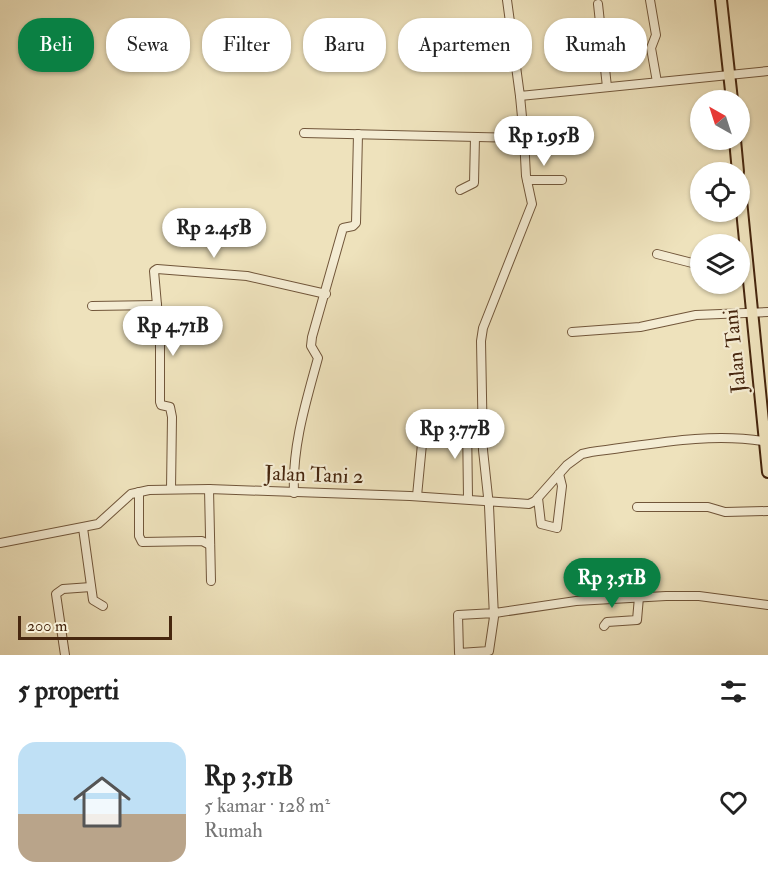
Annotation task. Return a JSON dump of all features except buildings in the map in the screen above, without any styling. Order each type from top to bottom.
[{"type":"highway","points":[[721,0],[731,90]]},
{"type":"highway","name":"Jalan Tani","points":[[747,294],[768,472]]},
{"type":"street","points":[[507,0],[520,96],[531,209],[483,328],[481,341],[482,439],[488,500],[491,594],[495,613],[489,651],[459,653],[458,615],[495,613],[555,603],[639,597],[699,596],[768,605]]},
{"type":"street","points":[[650,0],[656,35],[651,51],[657,82]]},
{"type":"street","points":[[598,4],[607,87]]},
{"type":"street","points":[[520,96],[768,71]]},
{"type":"street","points":[[304,132],[524,138]]},
{"type":"street","points":[[294,493],[297,442],[307,392],[318,358],[311,343],[343,228],[354,226],[356,223],[358,134]]},
{"type":"street","points":[[460,190],[474,183],[475,137]]},
{"type":"street","points":[[527,180],[562,180]]},
{"type":"street","points":[[657,254],[690,262]]},
{"type":"street","points":[[171,489],[172,417],[170,407],[161,405],[160,402],[160,344],[154,271],[157,269],[247,276],[326,294]]},
{"type":"street","points":[[92,306],[157,305]]},
{"type":"street","points":[[572,332],[640,327],[696,315],[768,312]]},
{"type":"street","points":[[467,421],[468,498]]},
{"type":"street","points":[[559,474],[562,486],[557,528],[541,524],[538,498],[559,474],[576,458],[591,452],[664,441],[730,437],[765,447]]},
{"type":"street","points":[[417,496],[422,444],[426,440],[435,438]]},
{"type":"street","name":"Jalan Tani 2","points":[[0,543],[98,524],[106,519],[122,500],[139,492],[171,489],[468,498],[523,505],[538,498]]},
{"type":"street","points":[[209,489],[212,581]]},
{"type":"street","points":[[139,492],[139,536],[142,542],[202,542],[210,545]]},
{"type":"street","points":[[637,507],[708,507],[731,512],[768,512]]},
{"type":"street","points":[[83,528],[93,600],[103,606]]},
{"type":"street","points":[[65,655],[56,594],[63,589],[91,587]]},
{"type":"street","points":[[604,626],[607,622],[635,621],[638,616],[639,597]]}]
